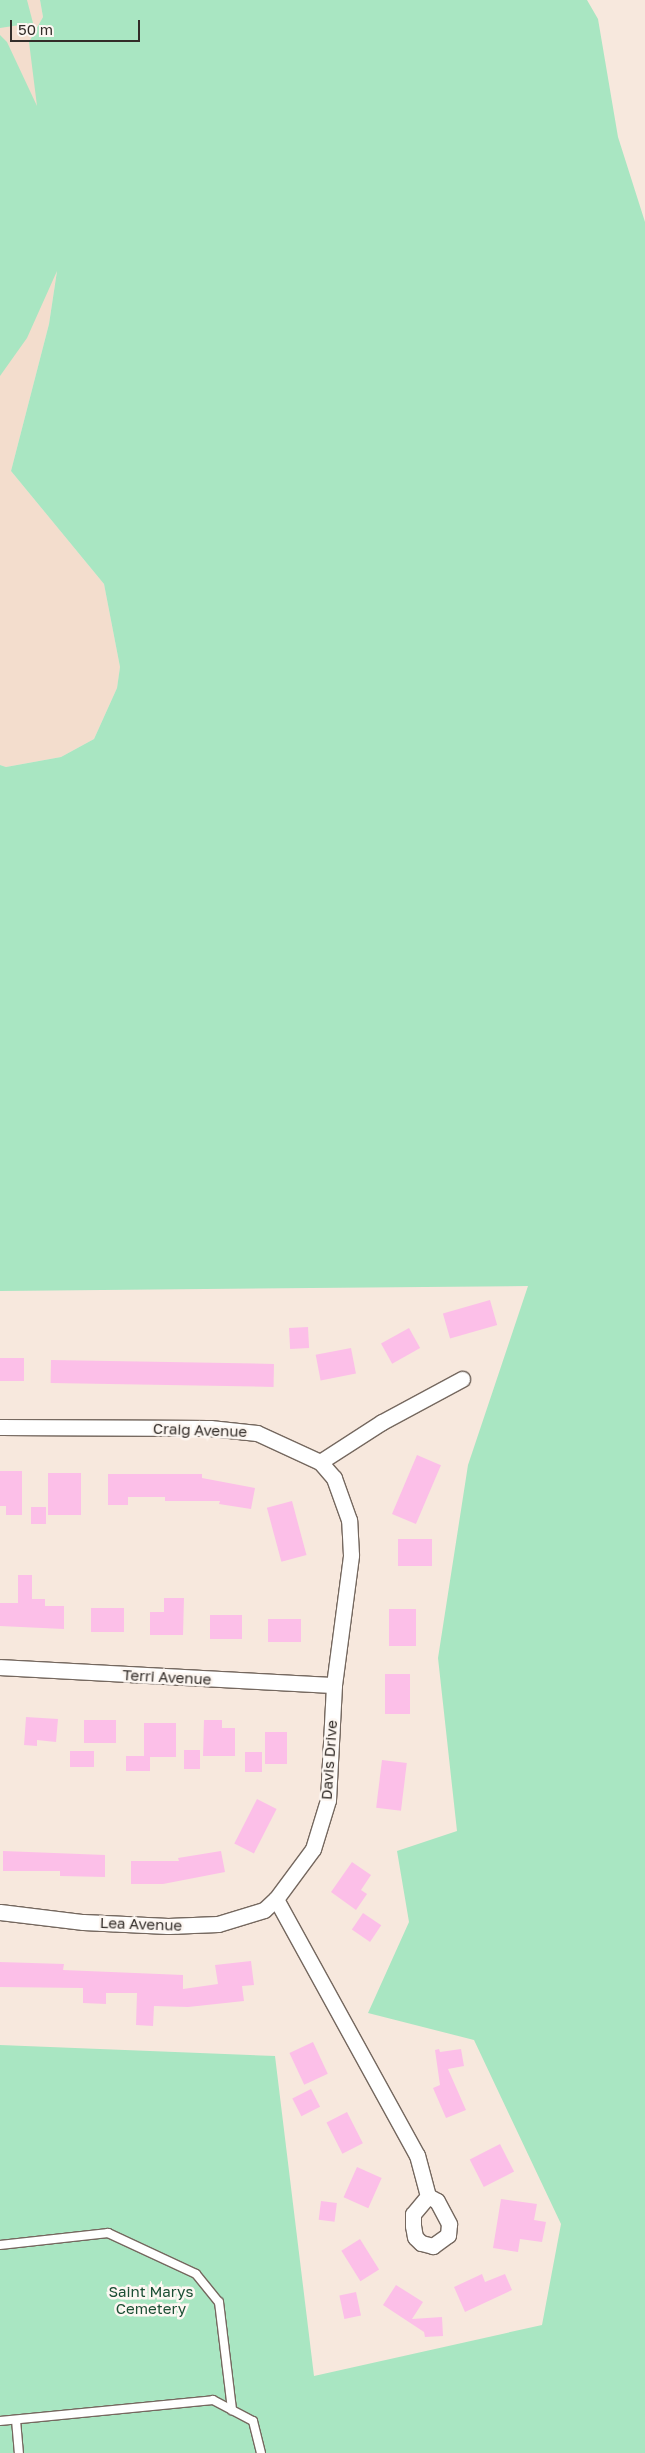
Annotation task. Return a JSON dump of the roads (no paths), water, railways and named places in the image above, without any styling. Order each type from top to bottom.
[{"type":"street","points":[[320,1462],[382,1422],[462,1379]]},
{"type":"street","name":"Craig Avenue","points":[[0,1428],[210,1428],[257,1433],[320,1462]]},
{"type":"street","name":"Davis Drive","points":[[276,1899],[313,1849],[328,1800],[334,1685],[351,1555],[349,1520],[334,1478],[320,1462]]},
{"type":"street","name":"Terri Avenue","points":[[0,1667],[334,1685]]},
{"type":"street","points":[[276,1899],[417,2155],[428,2196]]},
{"type":"street","name":"Lea Avenue","points":[[0,1912],[83,1922],[168,1926],[218,1924],[245,1918],[264,1910],[276,1899]]},
{"type":"lane","points":[[0,2245],[108,2233],[196,2274],[219,2302],[232,2410]]},
{"type":"lane","points":[[0,2421],[213,2400],[253,2421],[261,2453]]},
{"type":"lane","points":[[16,2420],[18,2453]]},
{"type":"park label","name":"Saint Marys Cemetery","points":[[151,2300]]}]
